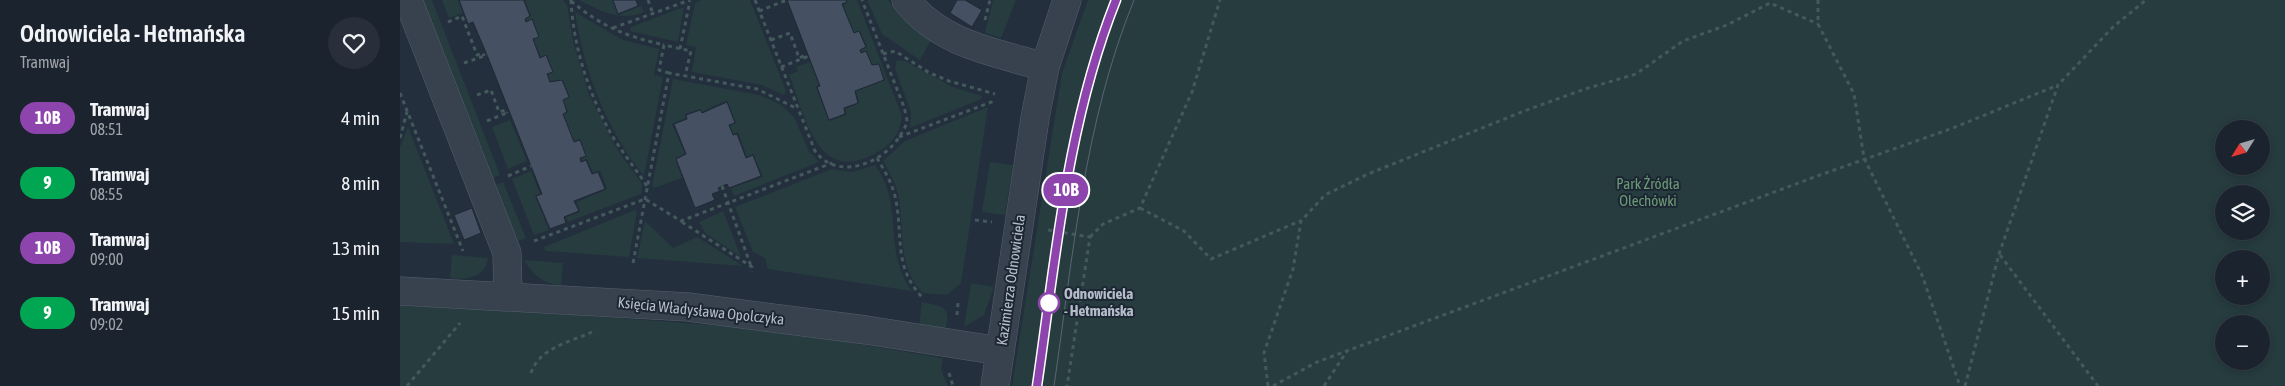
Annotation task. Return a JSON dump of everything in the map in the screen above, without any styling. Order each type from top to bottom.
[{"type":"street","points":[[408,0],[507,253],[495,295]]},
{"type":"street","points":[[906,0],[920,17],[955,40],[1045,67]]},
{"type":"street","name":"Kazimierza Odnowiciela","points":[[995,386],[1045,67],[1067,0]]},
{"type":"street","name":"Księcia Władysława Opolczyka","points":[[400,291],[688,307],[866,330],[1000,351]]},
{"type":"path","points":[[571,0],[626,36],[691,52],[685,76]]},
{"type":"path","points":[[571,0],[576,41],[594,98],[610,131],[647,186]]},
{"type":"path","points":[[648,0],[653,14]]},
{"type":"path","points":[[612,28],[690,0]]},
{"type":"path","points":[[680,49],[690,0]]},
{"type":"path","points":[[755,0],[815,151],[820,158],[839,167],[850,167],[868,163],[877,158],[894,146],[907,123],[904,107],[862,0]]},
{"type":"path","points":[[777,0],[784,0]]},
{"type":"path","points":[[759,11],[784,0]]},
{"type":"path","points":[[1067,386],[1090,237],[1103,224],[1140,208],[1192,92],[1220,0]]},
{"type":"path","points":[[1140,208],[1184,231],[1211,259],[1301,221],[1325,195],[1368,174],[1524,111],[1636,74],[1683,41],[1727,25],[1776,0]]},
{"type":"path","points":[[1818,0],[1818,24],[1854,94],[1864,158],[1922,275],[1960,386]]},
{"type":"path","points":[[1965,386],[1999,254],[2058,85],[2113,27],[2146,0]]},
{"type":"path","points":[[1770,3],[1818,24]]},
{"type":"path","points":[[445,23],[462,16],[477,55],[483,53],[485,55],[461,65]]},
{"type":"path","points":[[770,40],[790,33],[799,58],[808,56],[781,67]]},
{"type":"path","points":[[664,45],[659,70],[757,89],[797,108]]},
{"type":"path","points":[[883,54],[895,51],[928,72],[949,81],[995,94]]},
{"type":"path","points":[[633,263],[669,73]]},
{"type":"path","points":[[1273,386],[1317,362],[1864,158],[1953,128],[2058,85]]},
{"type":"path","points":[[474,96],[491,90],[499,112],[506,110],[508,113],[484,123]]},
{"type":"path","points":[[400,94],[463,251]]},
{"type":"path","points":[[899,137],[994,100]]},
{"type":"path","points":[[400,138],[408,112]]},
{"type":"path","points":[[877,158],[895,195],[901,258],[913,286],[923,298]]},
{"type":"path","points":[[681,221],[832,163]]},
{"type":"path","points":[[519,171],[531,166]]},
{"type":"path","points":[[722,186],[752,267],[752,272]]},
{"type":"path","points":[[645,200],[752,267]]},
{"type":"path","points":[[531,242],[645,200]]},
{"type":"path","points":[[975,220],[1090,237]]},
{"type":"path","points":[[1268,386],[1264,353],[1293,269],[1301,221]]},
{"type":"path","points":[[1999,254],[2098,386]]},
{"type":"path","points":[[407,386],[495,295]]},
{"type":"path","points":[[531,373],[534,362],[550,350],[600,329],[603,302]]},
{"type":"path","points":[[1324,386],[1347,351]]},
{"type":"green space","points":[[423,0],[432,0],[500,175],[493,178]]},
{"type":"green space","points":[[442,0],[458,0],[463,13],[449,18]]},
{"type":"green space","points":[[563,0],[567,5],[573,41],[589,95],[617,149],[642,184],[641,194],[568,222],[566,217],[580,212],[577,202],[607,189],[600,170],[593,173],[587,159],[582,161],[581,158],[586,156],[580,139],[574,141],[563,114],[568,112],[563,100],[569,97],[563,80],[550,81],[548,75],[553,72],[547,55],[541,57],[533,39],[539,36],[532,19],[527,21],[525,19],[531,16],[525,1]]},
{"type":"green space","points":[[579,0],[612,0],[618,15],[610,14]]},
{"type":"green space","points":[[702,0],[750,0],[786,91],[784,95],[762,85],[692,72],[696,47],[686,45],[695,3]]},
{"type":"green space","points":[[846,0],[857,0],[902,116],[897,134],[890,143],[874,154],[854,161],[838,160],[826,153],[816,141],[789,75],[798,71],[796,67],[810,62],[819,85],[816,87],[829,121],[846,115],[845,109],[859,103],[856,91],[885,80],[879,64],[872,65],[867,51],[861,52],[860,50],[867,47],[860,31],[854,32],[843,5],[847,3]]},
{"type":"green space","points":[[867,0],[888,0],[900,16],[931,40],[920,60],[882,34]]},
{"type":"green space","points":[[993,0],[1016,0],[1001,38],[985,33]]},
{"type":"green space","name":"Park Źródła Olechówki","points":[[1088,0],[2285,0],[2285,386],[1012,386],[1062,73]]},
{"type":"green space","points":[[641,6],[644,12],[635,15],[618,15]]},
{"type":"green space","points":[[684,7],[678,42],[630,31],[631,27]]},
{"type":"green space","points":[[575,12],[623,40],[659,49],[654,75],[663,77],[644,176],[618,139],[599,98],[584,56]]},
{"type":"green space","points":[[897,60],[905,61],[953,87],[982,96],[981,99],[910,128],[911,112],[895,69]]},
{"type":"green space","points":[[673,79],[759,95],[781,105],[794,117],[809,151],[819,162],[734,196],[731,188],[763,177],[753,154],[747,157],[738,132],[733,134],[730,126],[736,123],[727,100],[702,112],[700,109],[685,114],[686,118],[672,124],[685,154],[675,158],[682,178],[654,188],[652,186]]},
{"type":"green space","points":[[988,107],[961,283],[947,295],[923,293],[914,283],[905,259],[898,193],[883,161],[905,141]]},
{"type":"green space","points":[[510,120],[527,161],[508,169],[492,127]]},
{"type":"green space","points":[[408,127],[454,244],[400,242],[400,147]]},
{"type":"green space","points":[[990,162],[1013,165],[1005,215],[982,212]]},
{"type":"green space","points":[[875,165],[884,180],[889,196],[898,260],[903,276],[912,291],[768,269],[765,258],[753,252],[735,207],[832,169],[852,172]]},
{"type":"green space","points":[[531,171],[540,194],[535,196],[549,230],[534,235],[512,179]]},
{"type":"green space","points":[[503,182],[526,238],[518,241],[495,185]]},
{"type":"green space","points":[[635,210],[637,212],[629,257],[546,251],[544,247]]},
{"type":"green space","points":[[723,211],[741,257],[705,233],[699,222]]},
{"type":"green space","points":[[645,221],[673,248],[697,237],[743,266],[637,258]]},
{"type":"green space","points":[[452,255],[488,258],[486,265],[479,274],[468,278],[456,279],[450,278]]},
{"type":"green space","points":[[524,260],[563,263],[561,285],[549,283],[539,278]]},
{"type":"green space","points":[[971,283],[994,287],[984,315],[964,327]]},
{"type":"green space","points":[[400,302],[768,329],[943,358],[941,370],[948,386],[400,386]]},
{"type":"green space","points":[[922,302],[944,308],[947,316],[945,330],[919,326]]},
{"type":"building","points":[[459,0],[526,0],[524,1],[530,16],[525,19],[526,22],[532,19],[539,37],[533,39],[540,58],[546,55],[553,72],[547,74],[550,82],[562,80],[569,97],[563,100],[567,112],[563,114],[574,142],[580,140],[586,156],[580,158],[581,162],[586,160],[592,174],[598,172],[605,189],[574,201],[579,211],[564,217],[566,223],[550,229],[536,196],[542,194],[487,55],[473,22],[468,24]]},
{"type":"building","points":[[613,0],[636,0],[638,6],[618,14]]},
{"type":"building","points":[[787,0],[846,0],[847,2],[842,4],[854,33],[859,31],[866,47],[860,50],[861,53],[866,51],[872,65],[879,64],[884,80],[855,91],[858,103],[844,108],[845,114],[829,120],[817,87],[820,86]]},
{"type":"building","points":[[957,0],[965,0],[982,10],[972,27],[950,13]]},
{"type":"building","points":[[727,102],[735,123],[729,125],[733,135],[737,134],[746,158],[753,155],[761,176],[729,188],[727,184],[718,188],[720,191],[712,194],[715,200],[695,208],[676,159],[686,154],[674,124],[687,119],[686,115],[700,110],[702,113]]},
{"type":"building","points":[[472,208],[481,233],[464,240],[454,215]]},
{"type":"tram line","points":[[1037,386],[1057,239],[1074,142],[1099,47],[1116,0]]},
{"type":"tram line","name":"10B","points":[[1037,386],[1068,170],[1090,74],[1116,0]]},
{"type":"tram line","points":[[1054,386],[1082,190],[1103,94],[1134,0]]},
{"type":"place","name":"Odnowiciela - Hetmańska","points":[[1049,303]]}]
